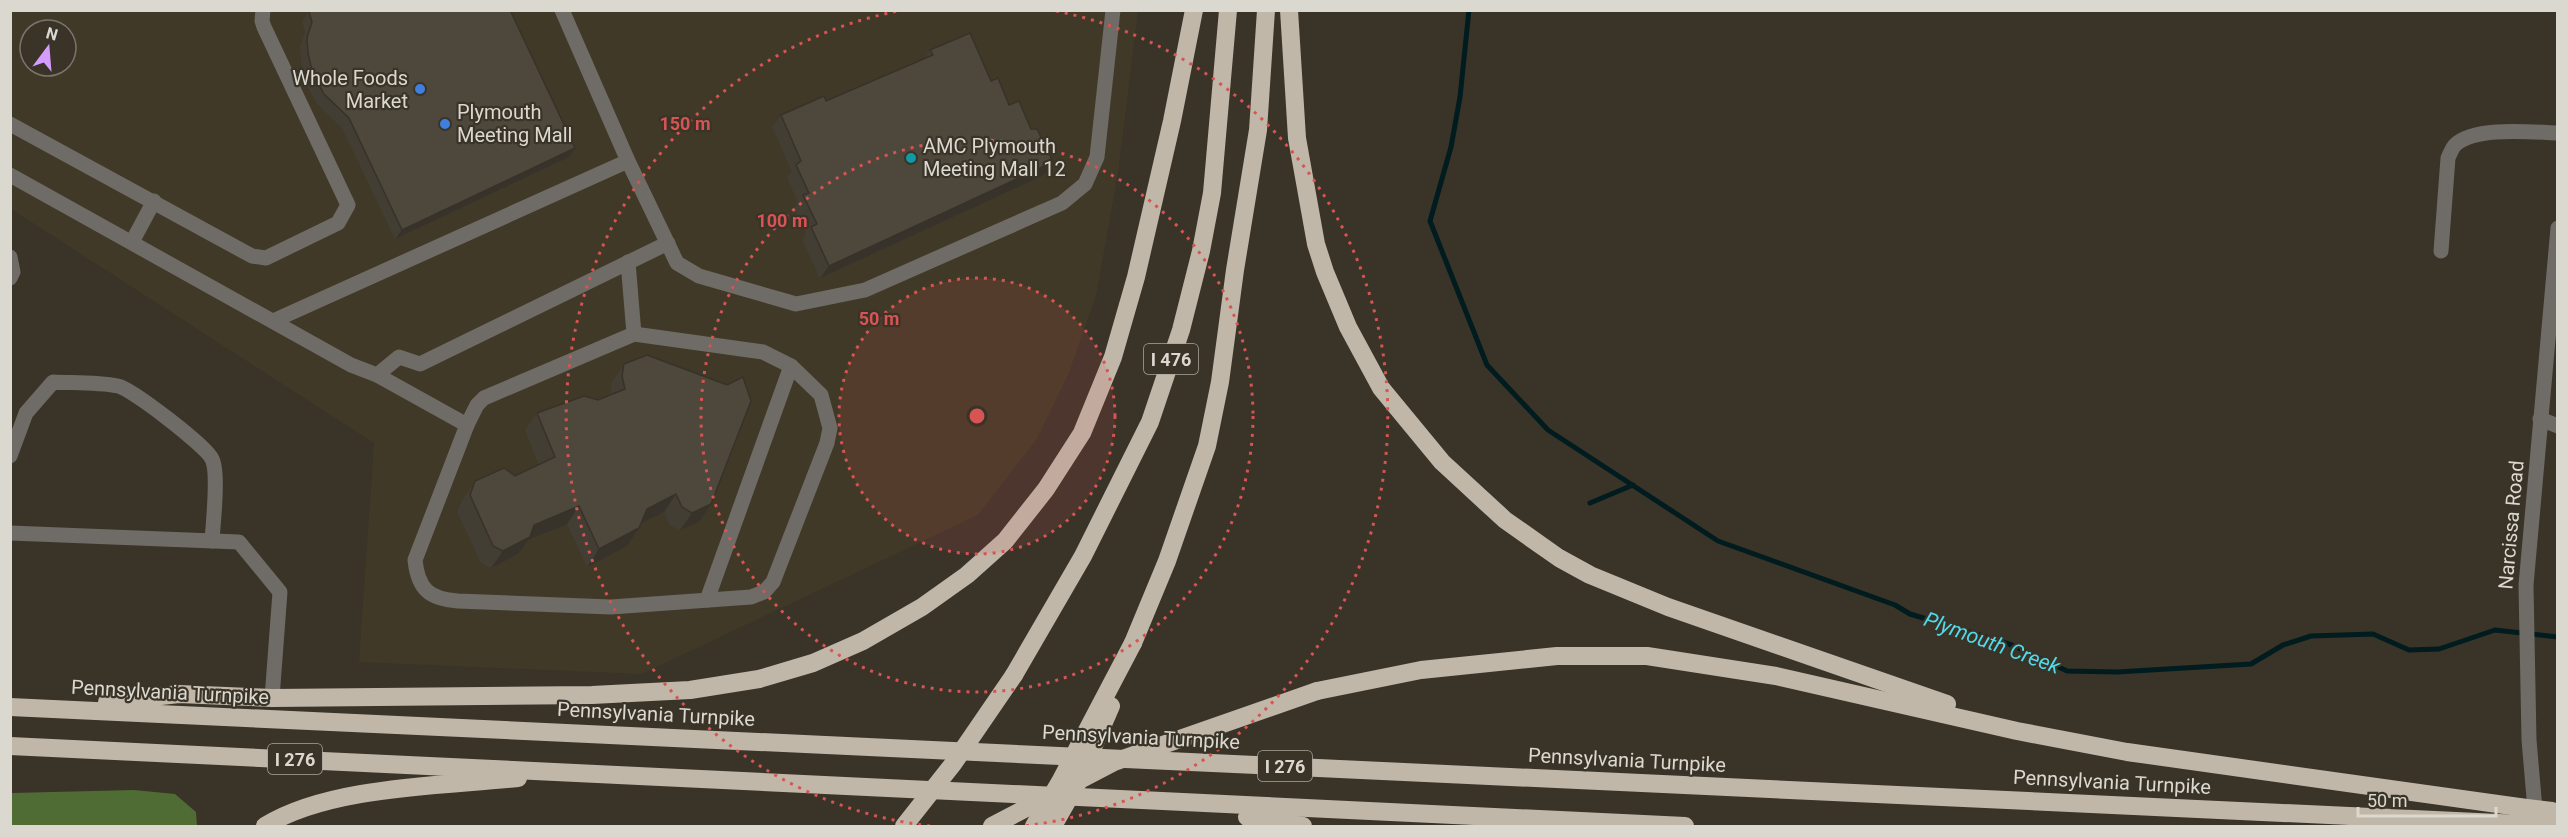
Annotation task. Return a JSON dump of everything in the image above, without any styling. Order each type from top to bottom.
[{"type":"highway","points":[[50,709],[178,694],[272,698],[592,695],[690,690],[759,679],[813,663],[863,641],[922,607],[967,575],[1005,541],[1047,489],[1082,433],[1113,357],[1136,277],[1194,10]]},
{"type":"highway","name":"I 476","points":[[904,826],[953,764],[1014,675],[1083,556],[1150,422],[1181,330],[1201,251],[1212,193],[1228,10]]},
{"type":"highway","name":"I 476","points":[[1034,826],[1061,780],[1133,642],[1167,561],[1209,435],[1220,382],[1235,270],[1258,130],[1266,10]]},
{"type":"highway","points":[[1289,10],[1297,138],[1316,244],[1325,272],[1348,327],[1381,388],[1428,446],[1484,503],[1528,538],[1559,558],[1590,575],[1668,607],[1878,682],[2006,723],[2075,742]]},
{"type":"highway","points":[[1053,826],[1078,782],[1104,725],[1133,642]]},
{"type":"highway","points":[[992,826],[1114,762],[1317,691],[1431,669],[1557,656],[1647,656],[1776,676],[2075,742],[2542,819]]},
{"type":"highway","name":"Pennsylvania Turnpike","points":[[10,707],[2542,819]]},
{"type":"highway","name":"I 276","points":[[10,746],[580,772],[1175,804],[1685,826]]},
{"type":"highway","points":[[265,826],[333,799],[580,772]]},
{"type":"highway","points":[[1175,804],[1303,826]]},
{"type":"street","points":[[10,124],[252,256],[266,258],[338,223],[348,205],[264,27],[263,10]]},
{"type":"street","points":[[562,10],[628,161],[677,263],[699,276],[796,304],[865,290],[1062,203],[1085,184],[1096,157],[1113,10]]},
{"type":"street","points":[[2441,251],[2448,158],[2455,145],[2481,134],[2508,131],[2558,133]]},
{"type":"street","points":[[273,321],[628,161]]},
{"type":"street","points":[[10,175],[351,365],[377,375],[467,425]]},
{"type":"street","points":[[132,242],[154,201]]},
{"type":"street","name":"Narcissa Road","points":[[2542,819],[2529,740],[2526,580],[2558,228]]},
{"type":"street","points":[[377,375],[399,357],[420,364],[668,243]]},
{"type":"street","points":[[10,257],[13,272],[10,278]]},
{"type":"street","points":[[628,262],[634,334]]},
{"type":"street","points":[[634,334],[763,352],[790,366],[821,395],[830,428],[826,444],[773,582],[764,592],[751,597],[611,607],[444,600],[428,592],[417,579],[415,560],[467,425],[477,405],[484,398],[634,334]]},
{"type":"street","points":[[707,600],[790,366]]},
{"type":"street","points":[[10,456],[26,413],[53,382],[120,386],[136,395],[174,424],[212,457],[215,469],[212,542]]},
{"type":"street","points":[[2540,419],[2558,426]]},
{"type":"street","points":[[10,533],[239,542],[280,592],[272,698]]},
{"type":"shaded area","name":"Plymouth Meeting Mall","points":[[10,11],[1138,11],[1118,173],[1096,296],[1069,373],[1037,439],[978,515],[642,674],[359,662],[374,443],[11,209]]},
{"type":"green space","points":[[134,790],[175,794],[196,812],[197,826],[11,826],[11,793]]},
{"type":"building","name":"Plymouth Meeting Mall","points":[[311,10],[510,10],[575,148],[402,230],[349,118],[324,94],[313,74],[307,38],[312,22],[309,12]]},
{"type":"building","name":"AMC Plymouth Meeting Mall 12","points":[[970,33],[991,81],[998,78],[1009,105],[1019,101],[1031,129],[1037,129],[1053,162],[829,266],[811,227],[817,224],[803,195],[809,193],[796,165],[801,161],[781,115],[824,96],[826,101],[933,55],[930,50]]},
{"type":"building","points":[[647,355],[727,385],[743,377],[751,401],[711,504],[692,513],[682,507],[676,494],[647,509],[639,528],[599,549],[579,506],[534,525],[530,537],[503,551],[493,546],[470,495],[475,481],[504,468],[515,476],[555,457],[537,413],[584,396],[598,400],[625,389],[622,376],[624,364]]},
{"type":"waterway","name":"Plymouth Creek","points":[[1469,10],[1460,97],[1451,147],[1430,221],[1487,365],[1548,430],[1718,541],[1895,605],[1910,614],[2012,645],[2067,671],[2117,672],[2251,664],[2283,645],[2311,636],[2373,634],[2409,650],[2439,649],[2495,630],[2558,637]]},
{"type":"waterway","name":"Plymouth Creek","points":[[1590,503],[1633,485]]},
{"type":"place","name":"Whole Foods Market","points":[[420,89]]},
{"type":"place","name":"Plymouth Meeting Mall","points":[[445,124]]},
{"type":"place","name":"AMC Plymouth Meeting Mall 12","points":[[911,158]]}]
